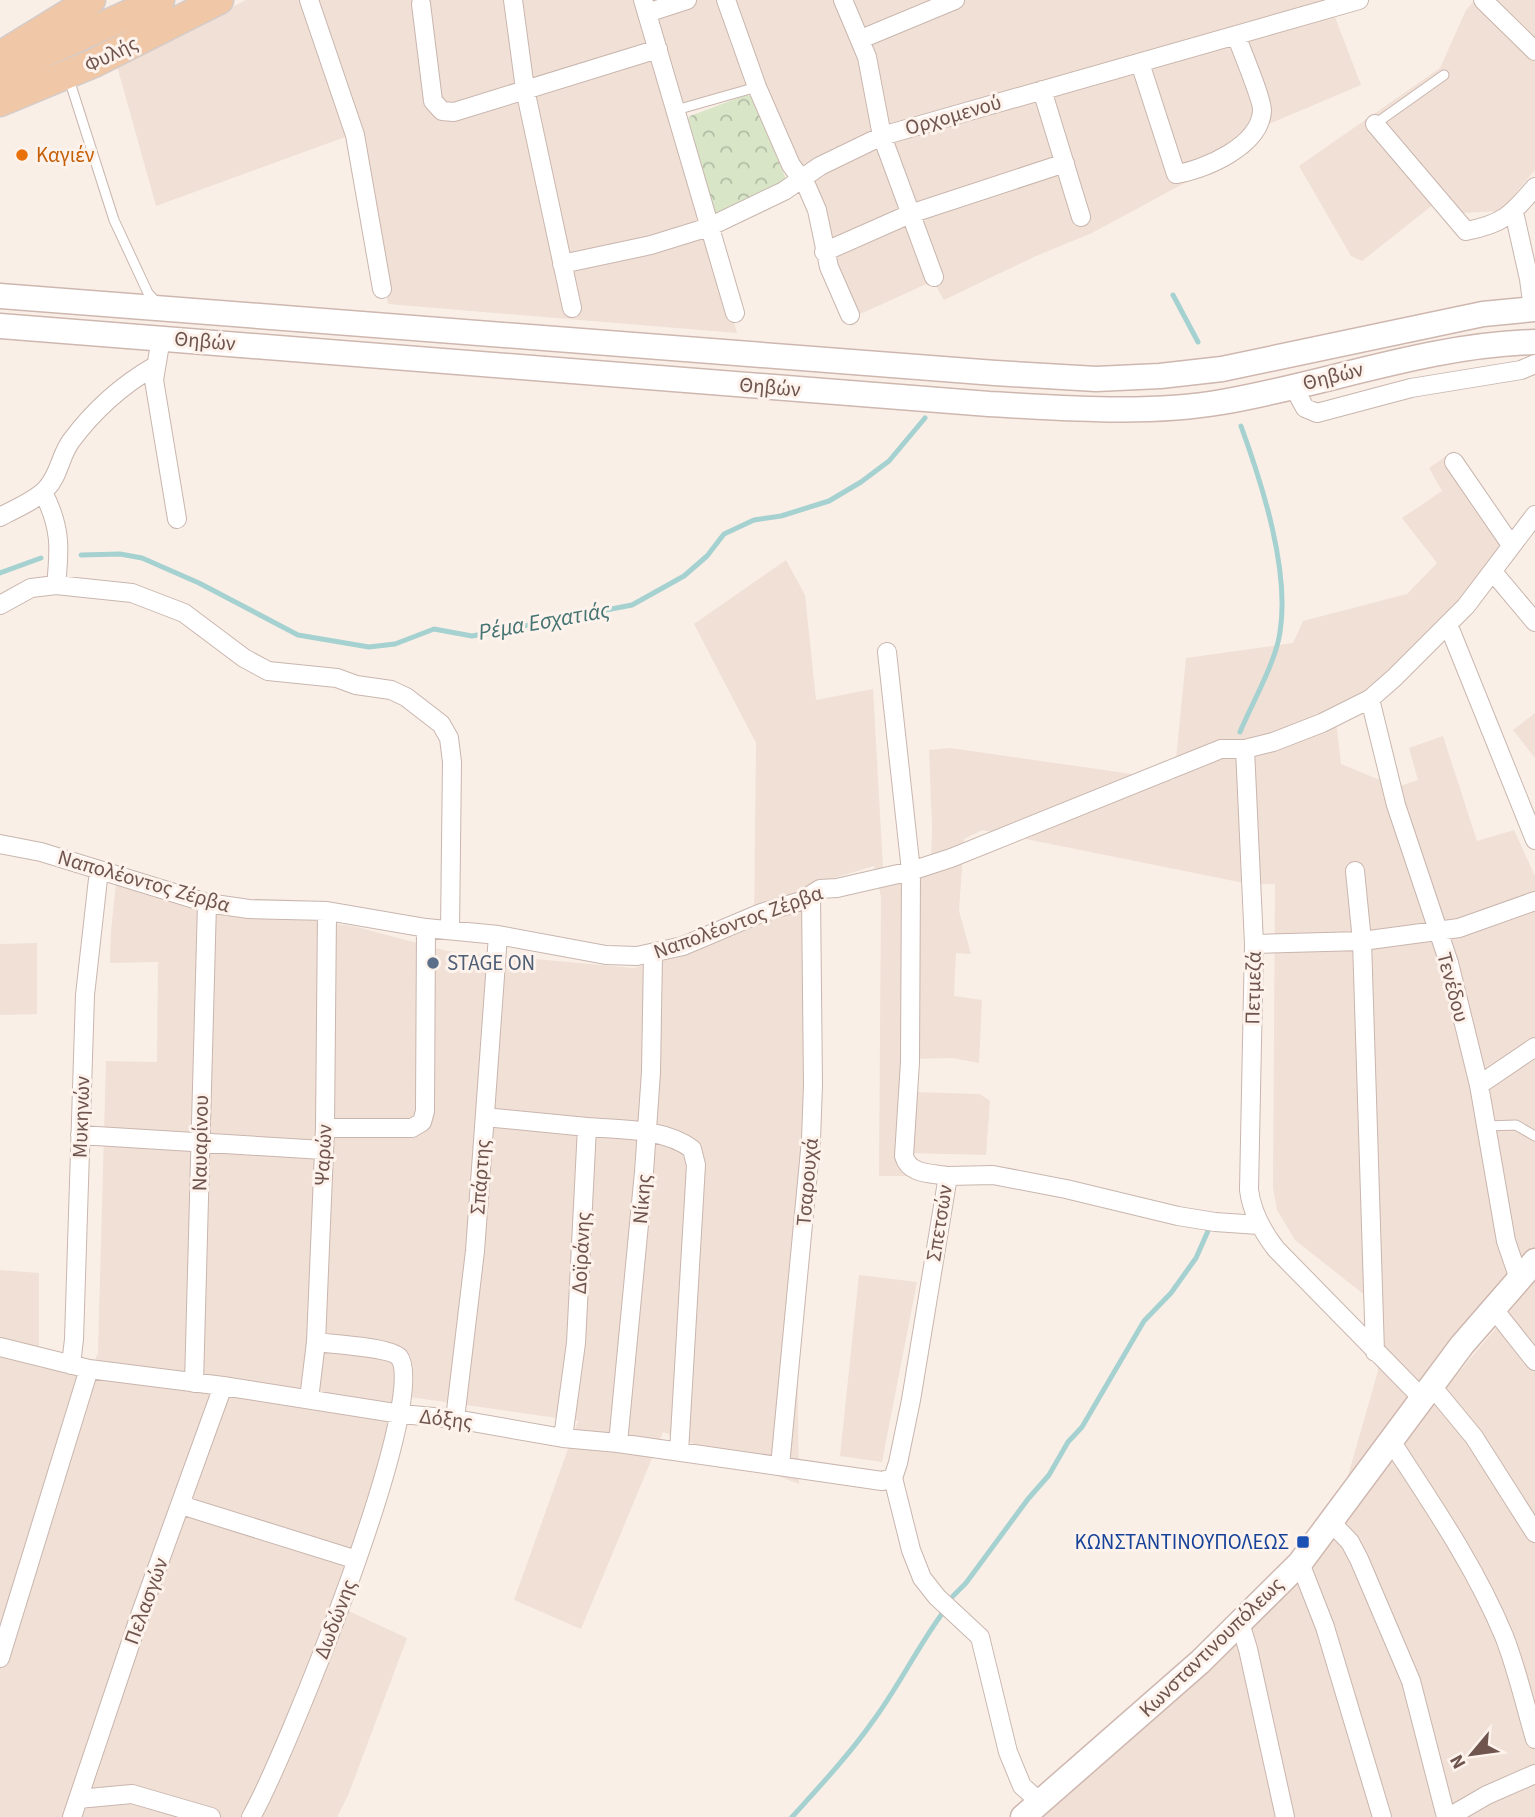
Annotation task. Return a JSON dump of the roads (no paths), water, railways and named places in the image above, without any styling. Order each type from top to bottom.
[{"type":"main road","points":[[0,56],[91,0]]},
{"type":"main road","name":"Φυλής","points":[[0,74],[160,0]]},
{"type":"main road","name":"Φυλής","points":[[0,102],[68,75],[219,0]]},
{"type":"main road","name":"Θηβών","points":[[0,296],[1096,379],[1222,369],[1483,314],[1534,309]]},
{"type":"main road","name":"Θηβών","points":[[0,326],[961,402],[1111,409],[1220,402],[1438,353],[1479,346],[1535,342]]},
{"type":"main road","name":"Κωνσταντινουπόλεως","points":[[1031,1809],[1156,1702],[1300,1563],[1426,1392],[1527,1270]]},
{"type":"street","points":[[309,0],[355,135],[382,289]]},
{"type":"street","points":[[513,0],[526,89],[572,309]]},
{"type":"street","points":[[687,0],[645,7],[735,313]]},
{"type":"street","points":[[726,0],[757,88],[791,165],[807,187],[817,210],[824,252],[850,315]]},
{"type":"street","points":[[844,0],[861,39],[872,76],[882,136],[934,276]]},
{"type":"street","points":[[861,39],[955,0]]},
{"type":"street","name":"Ορχομενού","points":[[562,264],[651,245],[709,227],[784,191],[834,158],[882,136],[1359,0]]},
{"type":"street","points":[[1483,0],[1535,51]]},
{"type":"street","points":[[421,4],[433,101],[442,111],[454,112],[658,49]]},
{"type":"street","points":[[1140,63],[1176,174],[1188,172],[1217,161],[1249,140],[1258,124],[1263,110],[1237,35]]},
{"type":"street","points":[[1042,90],[1081,217]]},
{"type":"street","points":[[1375,124],[1466,231],[1492,226],[1514,212],[1535,187]]},
{"type":"street","points":[[824,252],[910,214],[1065,163]]},
{"type":"street","points":[[1514,212],[1532,279],[1534,309]]},
{"type":"street","points":[[161,338],[154,380],[177,519]]},
{"type":"street","points":[[1293,386],[1305,408],[1317,413],[1411,388],[1521,370],[1535,364]]},
{"type":"street","points":[[0,517],[43,492],[51,483],[70,442],[98,408],[117,391],[155,366]]},
{"type":"street","points":[[1454,462],[1511,545]]},
{"type":"street","points":[[43,492],[58,532],[60,547],[56,585]]},
{"type":"street","name":"Ναπολέοντος Ζέρβα","points":[[0,844],[41,852],[207,903],[249,909],[327,911],[426,928],[498,934],[606,955],[653,954],[683,946],[761,913],[811,896],[820,889],[837,888],[911,871],[951,858],[1221,749],[1245,749],[1273,742],[1322,723],[1370,699],[1394,678],[1448,624],[1493,572],[1535,515]]},
{"type":"street","points":[[1493,572],[1535,622]]},
{"type":"street","points":[[0,605],[31,588],[56,585],[132,593],[184,613],[244,658],[268,671],[337,678],[356,685],[391,690],[406,697],[441,724],[449,738],[452,762],[450,930]]},
{"type":"street","points":[[1448,624],[1535,840]]},
{"type":"street","name":"Σπετσών","points":[[887,652],[911,871],[910,1062],[904,1156],[906,1164],[913,1170],[948,1176],[911,1400],[898,1463],[892,1478]]},
{"type":"street","name":"Τενέδου","points":[[1370,699],[1396,805],[1449,963],[1479,1085],[1506,1241],[1527,1270]]},
{"type":"street","name":"Πετμεζά","points":[[1245,749],[1254,944],[1250,1190],[1259,1225]]},
{"type":"street","name":"Μυκηνών","points":[[71,1364],[85,995],[99,870]]},
{"type":"street","points":[[1355,871],[1362,941],[1375,1352]]},
{"type":"street","name":"Τσαρουχά","points":[[780,1466],[811,1140],[811,896]]},
{"type":"street","points":[[1254,944],[1362,941],[1459,928],[1535,901]]},
{"type":"street","name":"Ναυαρίνου","points":[[194,1383],[207,903]]},
{"type":"street","name":"Ψαρών","points":[[309,1399],[316,1342],[325,1128],[327,911]]},
{"type":"street","points":[[325,1128],[412,1128],[422,1122],[425,1111],[426,928]]},
{"type":"street","name":"Σπάρτης","points":[[455,1419],[475,1251],[498,934]]},
{"type":"street","name":"Νίκης","points":[[618,1443],[646,1132],[653,954]]},
{"type":"street","points":[[1479,1085],[1535,1047]]},
{"type":"street","points":[[485,1118],[646,1132],[681,1140],[692,1149],[695,1165],[679,1452]]},
{"type":"street","name":"Δοϊράνης","points":[[564,1437],[576,1343],[587,1127]]},
{"type":"street","points":[[80,1135],[323,1150]]},
{"type":"street","points":[[948,1176],[1003,1177],[1178,1216],[1259,1225],[1276,1249],[1375,1352],[1426,1392],[1474,1437],[1535,1533]]},
{"type":"street","points":[[1493,1308],[1535,1361]]},
{"type":"street","name":"Δωδώνης","points":[[251,1817],[283,1753],[357,1560],[401,1413],[403,1372],[397,1354],[366,1347],[316,1342]]},
{"type":"street","name":"Δόξης","points":[[0,1347],[89,1369],[455,1419],[564,1437],[882,1480],[892,1478]]},
{"type":"street","points":[[0,1658],[89,1369]]},
{"type":"street","name":"Πελασγών","points":[[72,1817],[139,1618],[223,1386]]},
{"type":"street","points":[[1391,1441],[1454,1538],[1492,1609],[1510,1655],[1535,1739]]},
{"type":"street","points":[[892,1478],[911,1550],[922,1578],[937,1597],[980,1637],[1007,1752],[1031,1809]]},
{"type":"street","points":[[181,1505],[357,1560]]},
{"type":"street","points":[[1331,1522],[1350,1542],[1359,1559],[1411,1681],[1447,1817],[1487,1794],[1533,1781]]},
{"type":"street","points":[[1300,1563],[1325,1627],[1382,1817]]},
{"type":"street","points":[[1240,1622],[1284,1817]]},
{"type":"street","points":[[78,1799],[132,1794],[211,1817]]},
{"type":"lane","points":[[68,75],[114,220],[148,293],[162,308]]},
{"type":"lane","points":[[1375,124],[1444,75]]},
{"type":"lane","points":[[676,110],[757,88]]},
{"type":"lane","points":[[1487,1126],[1516,1125],[1535,1136]]},
{"type":"waterway","points":[[1173,295],[1198,342]]},
{"type":"waterway","name":"Ρέμα Εσχατιάς","points":[[81,555],[120,554],[142,558],[199,583],[298,635],[369,647],[395,644],[434,629],[472,636],[632,605],[684,576],[707,556],[724,534],[754,520],[781,516],[829,501],[861,482],[889,461],[925,418]]},
{"type":"waterway","points":[[1240,732],[1274,656],[1282,608],[1278,555],[1272,528],[1241,426]]},
{"type":"waterway","name":"Ρέμα Εσχατιάς","points":[[0,573],[41,558]]},
{"type":"waterway","points":[[953,1596],[966,1583],[1049,1475],[1068,1442],[1082,1427],[1144,1321],[1171,1293],[1196,1258],[1208,1231]]},
{"type":"waterway","points":[[792,1817],[864,1734],[944,1611]]},
{"type":"place","name":"Καγιέν","points":[[22,155]]},
{"type":"place","name":"STAGE ON","points":[[433,963]]},
{"type":"place","name":"ΚΩΝΣΤΑΝΤΙΝΟΥΠΟΛΕΩΣ","points":[[1303,1542]]}]
